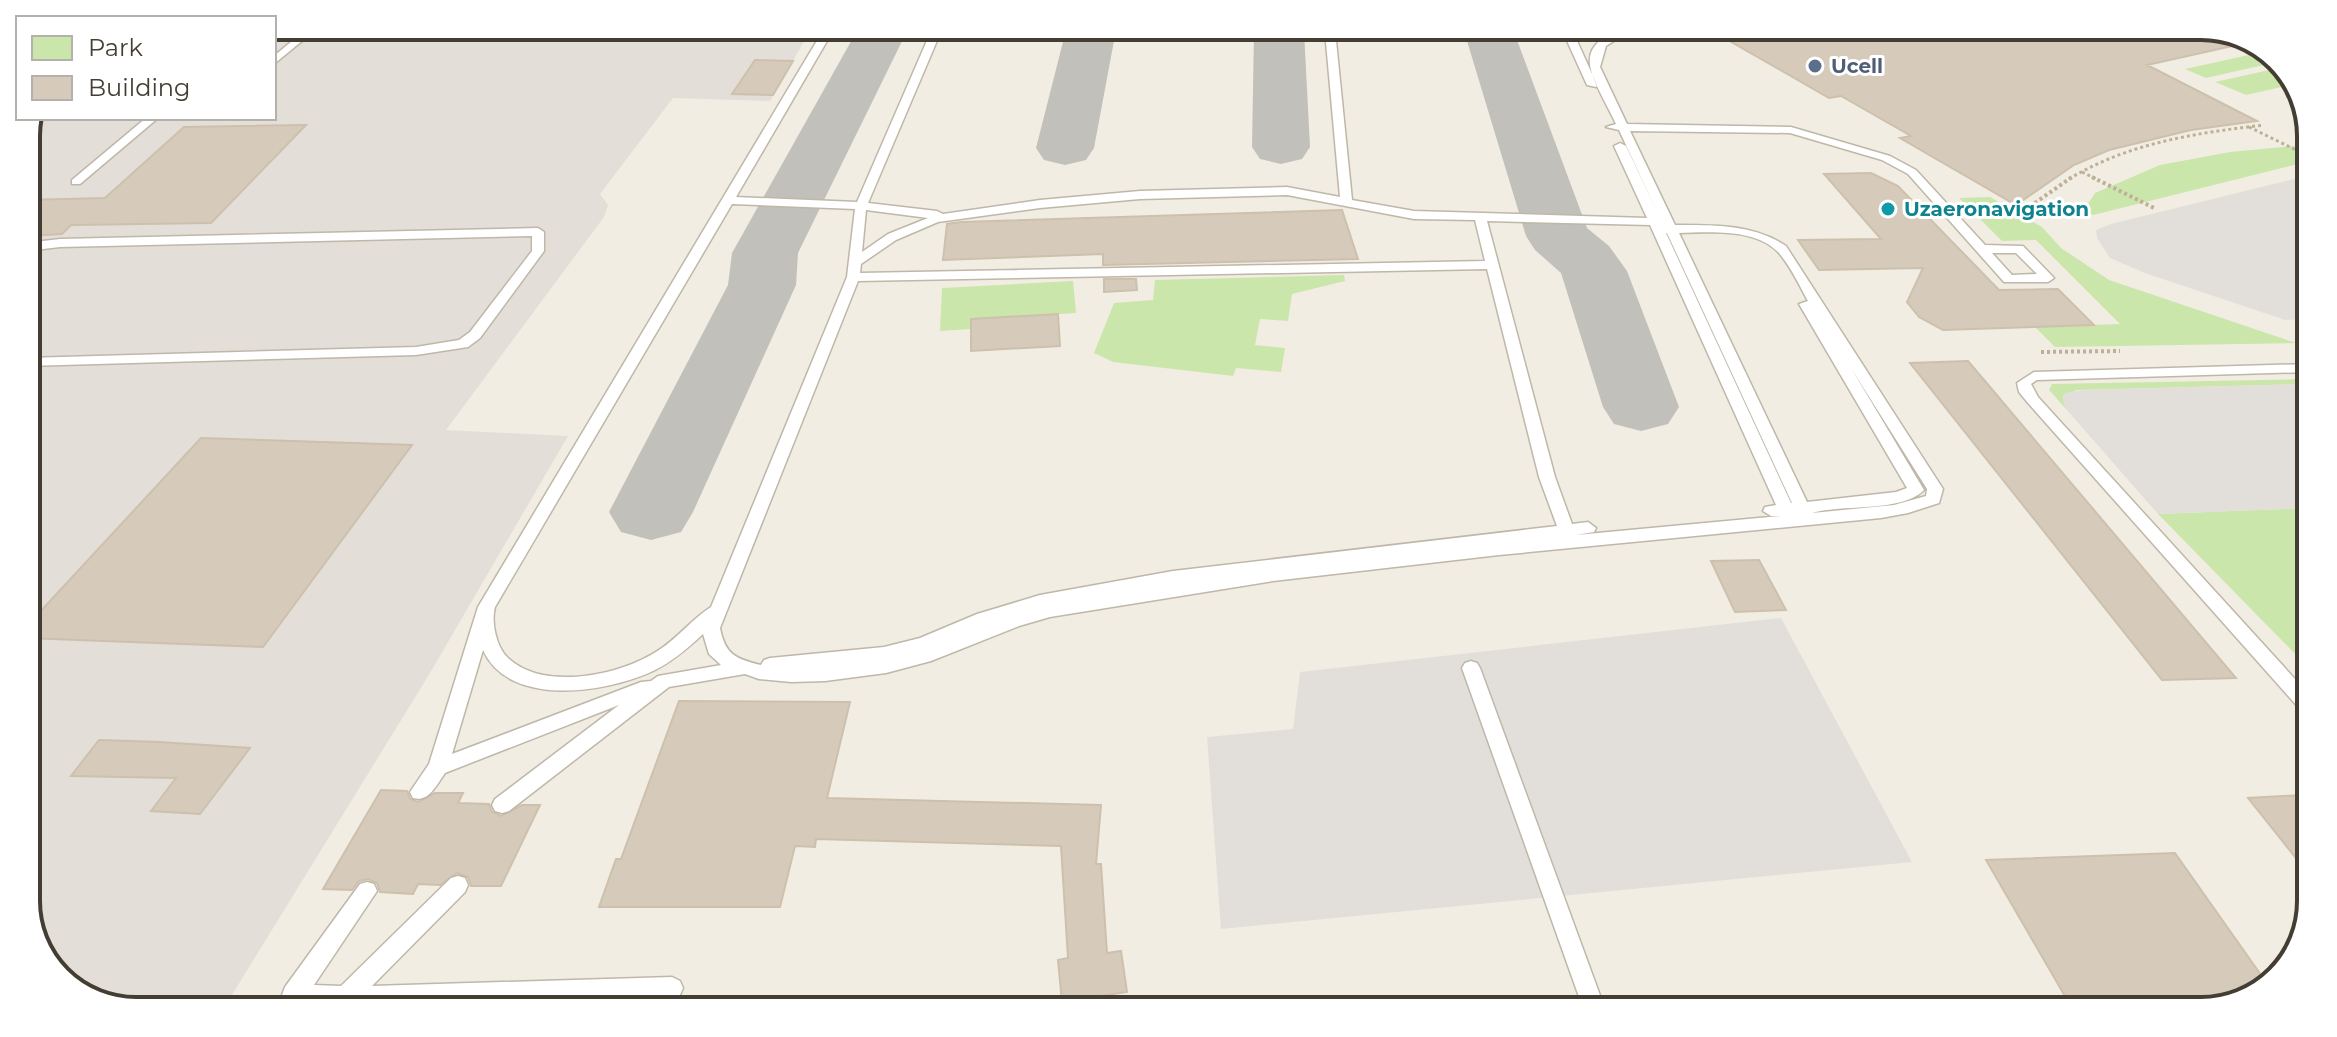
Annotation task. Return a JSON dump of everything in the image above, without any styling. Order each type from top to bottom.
[{"type":"lane","points":[[276,59],[299,40]]},
{"type":"lane","points":[[420,792],[438,767],[487,607],[823,40]]},
{"type":"lane","points":[[740,668],[725,661],[712,644],[710,632],[853,277],[861,206],[932,40]]},
{"type":"lane","points":[[1331,40],[1346,200]]},
{"type":"lane","points":[[1573,40],[1663,225],[1796,514]]},
{"type":"lane","points":[[1608,40],[1600,45],[1595,67],[1618,130]]},
{"type":"lane","points":[[76,182],[151,120]]},
{"type":"lane","points":[[1618,130],[1789,135],[1882,162],[1918,178],[2009,279],[2048,278],[2019,249],[1983,249]]},
{"type":"lane","points":[[856,262],[932,215],[1038,197],[1135,189],[1287,186],[1414,215],[1663,225]]},
{"type":"lane","points":[[487,607],[489,642],[497,659],[530,678],[577,684],[664,681],[740,668],[884,654],[924,643],[983,619],[1040,601],[1173,577],[1796,514],[1909,507],[1929,501],[1936,493],[1782,249],[1767,239],[1748,234],[1407,207],[1287,191],[1090,198],[935,219],[892,237]]},
{"type":"lane","points":[[728,200],[861,206],[932,215],[963,215]]},
{"type":"lane","points":[[1480,217],[1547,477],[1568,536]]},
{"type":"lane","points":[[40,245],[538,232],[540,239],[538,251],[475,335],[463,344],[416,351],[40,362]]},
{"type":"lane","points":[[853,277],[1491,265]]},
{"type":"lane","points":[[2297,368],[2034,376],[2024,383],[2026,392],[2033,400],[2297,693]]},
{"type":"lane","points":[[577,684],[610,679],[644,667],[686,640],[718,608]]},
{"type":"lane","points":[[1471,668],[1590,997]]},
{"type":"lane","points":[[438,767],[664,681]]},
{"type":"lane","points":[[502,805],[664,681]]},
{"type":"lane","points":[[345,997],[458,885]]},
{"type":"lane","points":[[291,997],[367,891]]},
{"type":"lane","points":[[524,997],[672,988]]},
{"type":"path","points":[[2025,210],[2081,172],[2115,155],[2198,134],[2264,125]]},
{"type":"path","points":[[2248,127],[2297,150]]},
{"type":"path","points":[[2081,172],[2156,209]]},
{"type":"path","points":[[2045,184],[2056,188]]},
{"type":"shaded area","points":[[276,40],[805,40],[770,101],[673,98],[600,194],[608,205],[604,217],[446,430],[568,436],[430,673],[231,997],[117,995],[99,990],[77,977],[56,954],[45,932],[40,908],[42,120],[276,120]]},
{"type":"shaded area","points":[[2297,178],[2297,320],[2285,320],[2145,273],[2110,258],[2097,238],[2096,230]]},
{"type":"shaded area","points":[[2297,384],[2297,508],[2158,514],[2066,409],[2063,400],[2065,393]]},
{"type":"shaded area","points":[[1781,618],[1912,862],[1221,929],[1207,737],[1293,729],[1300,672]]},
{"type":"green space","points":[[2251,54],[2265,65],[2206,78],[2185,69]]},
{"type":"green space","points":[[2271,70],[2283,87],[2246,95],[2215,82]]},
{"type":"green space","points":[[2293,146],[2297,147],[2297,164],[2093,215],[2084,210],[2095,193],[2160,165],[2230,152]]},
{"type":"green space","points":[[1990,197],[2042,227],[2061,248],[2109,280],[2296,343],[2055,347],[2035,327],[2120,324],[2036,240],[2002,241],[1959,198]]},
{"type":"green space","points":[[1344,275],[1345,281],[1292,294],[1288,321],[1260,319],[1255,345],[1285,348],[1281,372],[1236,368],[1233,376],[1113,362],[1094,353],[1114,303],[1153,300],[1155,280]]},
{"type":"green space","points":[[1073,281],[1076,313],[972,319],[971,329],[940,331],[942,288]]},
{"type":"green space","points":[[2297,379],[2297,384],[2077,390],[2063,396],[2066,409],[2049,390],[2052,384]]},
{"type":"green space","points":[[2297,508],[2297,656],[2158,514]]},
{"type":"building","points":[[1728,40],[2220,42],[2234,46],[2147,65],[2257,121],[2191,130],[2109,150],[2074,165],[2016,205],[1900,138],[1911,136],[1841,96],[1829,98]]},
{"type":"building","points":[[755,60],[793,61],[773,95],[732,94]]},
{"type":"building","points":[[306,125],[211,223],[71,225],[62,234],[40,235],[40,200],[105,198],[184,127]]},
{"type":"building","points":[[1871,173],[1898,186],[1999,290],[2058,289],[2094,325],[1943,330],[1919,317],[1907,302],[1923,268],[1819,270],[1798,240],[1881,239],[1824,174]]},
{"type":"building","points":[[1342,210],[1358,259],[1103,265],[1103,254],[943,260],[947,224],[961,222]]},
{"type":"building","points":[[1104,279],[1136,279],[1137,290],[1104,292]]},
{"type":"building","points":[[1058,314],[1060,346],[971,351],[971,319]]},
{"type":"building","points":[[1968,361],[2236,678],[2162,680],[1910,363]]},
{"type":"building","points":[[201,438],[412,445],[263,647],[40,639],[40,612]]},
{"type":"building","points":[[1759,560],[1786,610],[1735,612],[1711,561]]},
{"type":"building","points":[[679,701],[850,702],[827,798],[1101,805],[1096,864],[1101,864],[1107,953],[1121,951],[1127,992],[1094,997],[1062,997],[1058,960],[1068,958],[1061,846],[816,839],[815,847],[795,846],[780,907],[599,907],[616,859],[621,859]]},
{"type":"building","points":[[99,740],[250,748],[200,814],[151,811],[176,778],[71,776]]},
{"type":"building","points":[[381,790],[407,791],[410,799],[418,802],[435,793],[463,793],[458,803],[489,804],[492,812],[501,816],[522,805],[540,805],[501,886],[471,886],[468,877],[457,873],[440,885],[418,884],[413,894],[380,892],[377,883],[368,879],[359,881],[352,890],[323,889]]},
{"type":"building","points":[[2297,795],[2297,859],[2248,798]]},
{"type":"building","points":[[2175,853],[2261,975],[2244,987],[2220,995],[2065,997],[1986,860]]},
{"type":"taxiway","points":[[651,512],[762,285],[765,253],[877,40]]},
{"type":"taxiway","points":[[1065,148],[1089,40]]},
{"type":"taxiway","points":[[1279,40],[1281,147]]},
{"type":"taxiway","points":[[1492,40],[1558,236],[1594,271],[1641,407]]},
{"type":"place","name":"Ucell","points":[[1815,66]]},
{"type":"place","name":"Uzaeronavigation","points":[[1888,209]]}]
